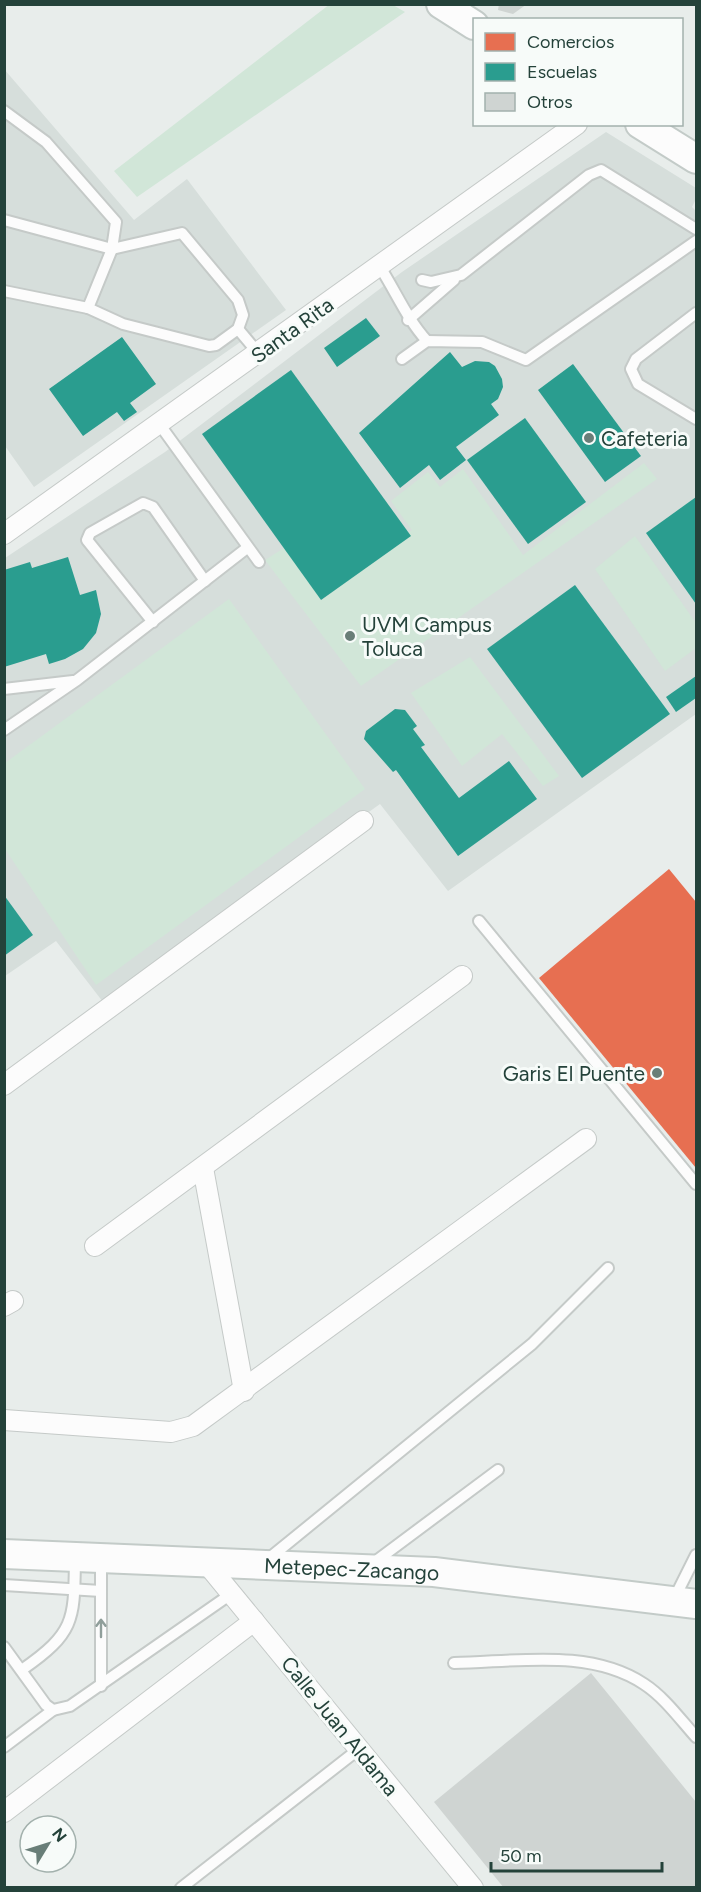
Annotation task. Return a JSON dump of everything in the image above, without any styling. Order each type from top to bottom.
[{"type":"main road","points":[[441,4],[473,24]]},
{"type":"main road","points":[[643,126],[696,159]]},
{"type":"main road","name":"Metepec-Zacango","points":[[4,1554],[434,1572],[685,1601]]},
{"type":"street","name":"Santa Rita","points":[[4,534],[160,425],[574,126]]},
{"type":"street","points":[[4,1085],[363,821]]},
{"type":"street","points":[[95,1246],[462,976]]},
{"type":"street","points":[[4,1420],[181,1431],[193,1426],[244,1391],[586,1139]]},
{"type":"street","points":[[203,1167],[244,1391]]},
{"type":"street","name":"Calle Juan Aldama","points":[[207,1564],[473,1887]]},
{"type":"street","points":[[4,1812],[254,1621]]},
{"type":"lane","points":[[4,111],[46,142],[114,219],[117,228],[112,249],[88,308]]},
{"type":"lane","points":[[408,320],[457,278],[589,176],[601,170],[694,224]]},
{"type":"lane","points":[[4,220],[112,249],[182,233],[238,300],[243,315],[238,329],[225,341],[209,346],[123,324],[88,308],[4,291]]},
{"type":"lane","points":[[402,359],[427,341],[482,342],[526,360],[696,241]]},
{"type":"lane","points":[[380,267],[397,295],[408,320],[427,341]]},
{"type":"lane","points":[[422,280],[431,282],[457,278]]},
{"type":"lane","points":[[696,313],[636,359],[631,369],[638,384],[696,419]]},
{"type":"lane","points":[[238,329],[259,354]]},
{"type":"lane","points":[[160,425],[259,562]]},
{"type":"lane","points":[[153,622],[87,540],[90,533],[143,503],[153,507],[205,581]]},
{"type":"lane","points":[[4,730],[77,680],[248,548]]},
{"type":"lane","points":[[4,689],[77,680]]},
{"type":"lane","points":[[479,921],[696,1184]]},
{"type":"lane","points":[[259,1566],[532,1344],[608,1268]]},
{"type":"lane","points":[[364,1570],[498,1470]]},
{"type":"lane","points":[[685,1601],[696,1556]]},
{"type":"lane","points":[[23,1669],[46,1653],[65,1632],[72,1617],[74,1589],[88,1558]]},
{"type":"lane","points":[[88,1558],[100,1591],[101,1686]]},
{"type":"lane","points":[[4,1586],[100,1591]]},
{"type":"lane","points":[[4,1647],[23,1669],[46,1705],[53,1710],[62,1710],[101,1686],[231,1594]]},
{"type":"lane","points":[[454,1663],[575,1660],[599,1664],[645,1684],[696,1737]]},
{"type":"lane","points":[[4,1747],[53,1710]]},
{"type":"lane","points":[[181,1887],[359,1749]]},
{"type":"shaded area","points":[[4,69],[134,220],[187,179],[286,310],[34,487],[5,446]]},
{"type":"shaded area","name":"UVM Campus Toluca","points":[[606,132],[696,188],[696,199],[692,207],[696,211],[696,714],[448,891],[380,804],[103,1002],[56,941],[5,976],[5,558],[165,452],[402,272]]},
{"type":"green space","points":[[330,4],[393,5],[405,12],[137,197],[114,171]]},
{"type":"green space","points":[[644,463],[657,479],[361,686],[265,560],[284,548],[322,600],[412,530],[391,501],[428,472],[440,487],[463,469],[523,555]]},
{"type":"green space","points":[[635,536],[696,623],[696,648],[665,671],[595,569]]},
{"type":"green space","points":[[229,599],[365,789],[96,985],[5,849],[5,763]]},
{"type":"green space","points":[[470,657],[559,776],[543,786],[502,734],[462,766],[411,693]]},
{"type":"building: Comercios","name":"Garis El Puente","points":[[669,869],[696,902],[696,1168],[539,978]]},
{"type":"building: Escuelas","points":[[366,318],[380,336],[337,367],[324,348]]},
{"type":"building: Escuelas","points":[[122,337],[156,384],[130,403],[137,412],[124,421],[117,412],[83,436],[49,389]]},
{"type":"building: Escuelas","points":[[450,352],[462,367],[475,361],[489,362],[495,366],[502,379],[503,387],[498,399],[491,404],[499,415],[456,447],[466,460],[440,480],[429,465],[400,488],[359,433]]},
{"type":"building: Escuelas","points":[[573,364],[641,456],[605,482],[538,390]]},
{"type":"building: Escuelas","points":[[291,370],[411,536],[321,600],[202,434]]},
{"type":"building: Escuelas","points":[[525,418],[586,502],[528,544],[467,460]]},
{"type":"building: Escuelas","points":[[696,497],[696,604],[646,533]]},
{"type":"building: Escuelas","points":[[68,557],[80,595],[96,590],[101,614],[96,633],[83,649],[65,659],[49,664],[46,654],[4,667],[4,570],[30,562],[32,568]]},
{"type":"building: Escuelas","points":[[575,585],[670,714],[582,778],[487,649]]},
{"type":"building: Escuelas","points":[[696,676],[696,698],[676,712],[666,697]]},
{"type":"building: Escuelas","points":[[395,709],[405,710],[417,726],[413,729],[425,745],[421,747],[459,798],[509,761],[537,799],[458,856],[396,770],[393,772],[364,739],[366,731]]},
{"type":"building: Escuelas","points":[[4,895],[33,935],[4,956]]},
{"type":"building: Otros","points":[[499,4],[527,4],[513,14],[498,10]]},
{"type":"building: Otros","points":[[591,1673],[696,1802],[696,1888],[504,1888],[434,1802]]},
{"type":"place","name":"Cafeteria","points":[[589,438]]},
{"type":"place","name":"UVM Campus Toluca","points":[[350,636]]},
{"type":"place","name":"Garis El Puente","points":[[657,1073]]}]
